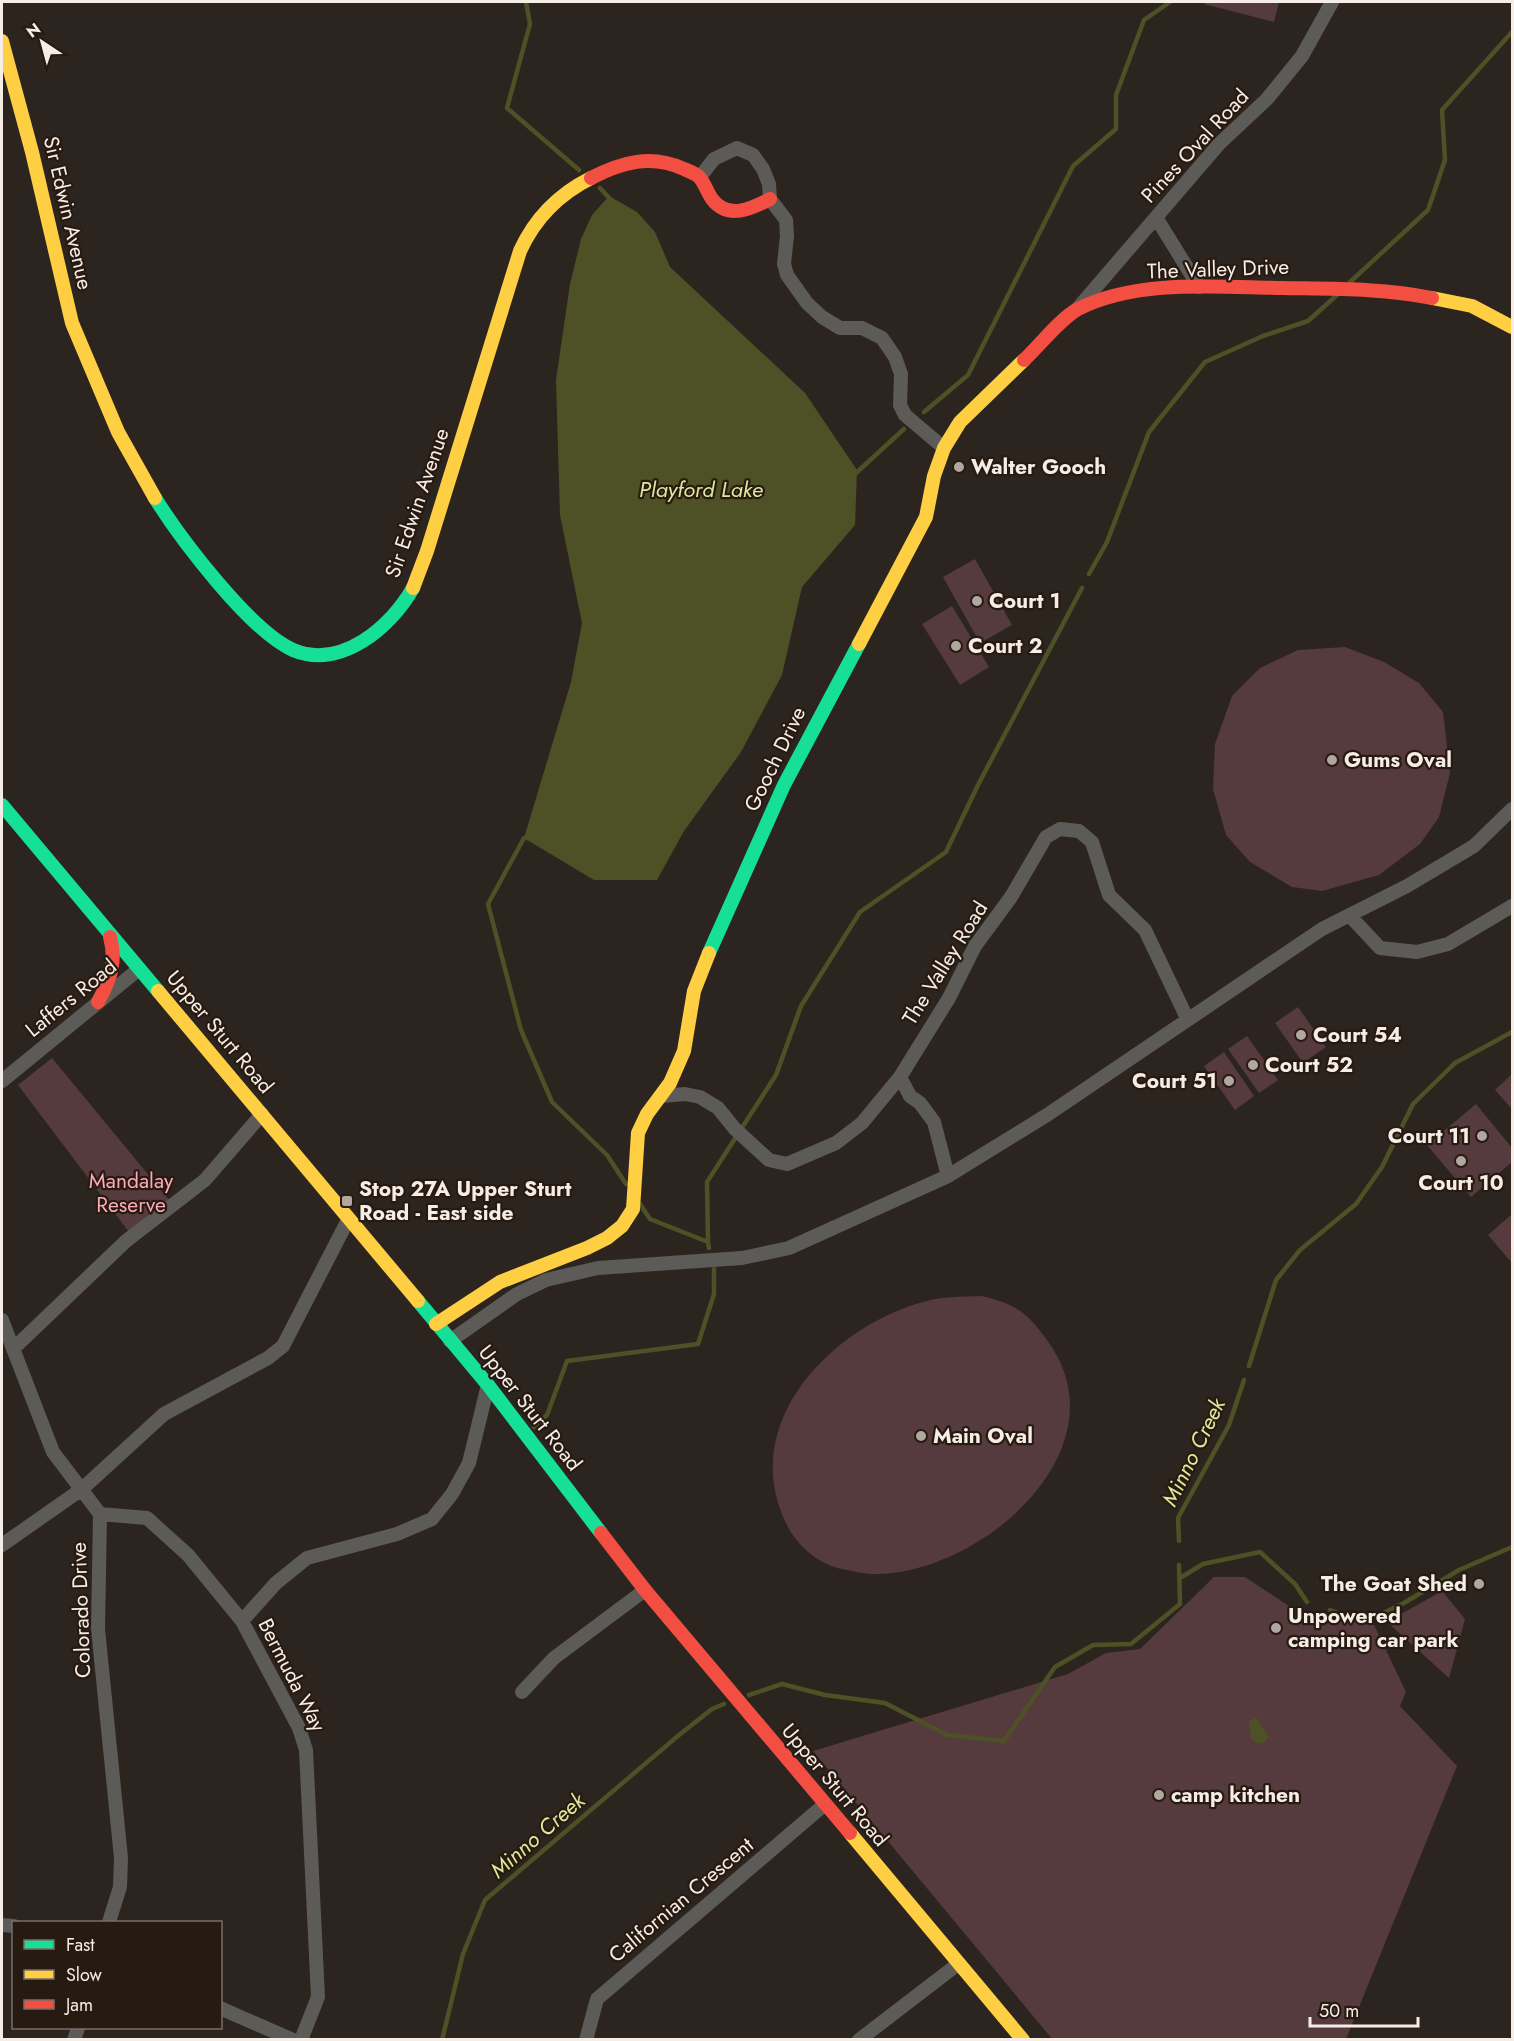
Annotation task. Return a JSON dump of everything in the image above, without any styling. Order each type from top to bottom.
[{"type":"street","name":"Pines Oval Road","points":[[1076,310],[1157,219],[1219,144],[1267,99],[1302,56],[1332,2]]},
{"type":"street","name":"Sir Edwin Avenue","points":[[2,41],[25,121],[71,321],[95,380],[128,448],[165,517],[206,570],[273,638],[302,652],[327,654],[341,651],[375,634],[402,606],[411,590],[436,523],[510,279],[534,224],[550,206],[586,180],[622,163],[656,160],[700,177]]},
{"type":"street","points":[[770,199],[754,209],[736,214],[720,209],[706,192],[700,177],[714,159],[737,148],[753,155],[763,169],[769,184],[770,199],[786,220],[787,236],[784,255],[787,275],[807,303],[822,317],[840,328],[862,327],[882,338],[895,357],[900,374],[900,405],[905,415],[944,448]]},
{"type":"street","points":[[1157,219],[1199,287]]},
{"type":"street","name":"The Valley Drive","points":[[944,448],[960,422],[1076,310],[1117,296],[1158,289],[1199,287],[1393,290],[1472,306],[1512,327]]},
{"type":"street","name":"Gooch Drive","points":[[436,1324],[500,1282],[587,1248],[622,1226],[633,1209],[638,1133],[647,1114],[662,1096],[684,1051],[694,991],[725,913],[784,785],[926,517],[934,476],[944,448]]},
{"type":"street","name":"Upper Sturt Road","points":[[2,805],[488,1385],[645,1590],[1023,2040]]},
{"type":"street","points":[[450,1341],[518,1294],[546,1280],[598,1268],[742,1258],[789,1248],[948,1176],[1038,1121],[1187,1018],[1312,936],[1407,886],[1474,846],[1512,809]]},
{"type":"street","name":"The Valley Road","points":[[662,1096],[685,1094],[700,1097],[718,1108],[735,1128],[769,1160],[787,1164],[836,1143],[862,1123],[900,1077],[949,998],[975,946],[1011,897],[1046,837],[1060,829],[1079,831],[1092,842],[1109,895],[1144,930],[1187,1018]]},
{"type":"street","points":[[1350,915],[1380,948],[1417,952],[1448,944],[1512,906]]},
{"type":"street","points":[[98,1002],[113,974],[115,952],[108,932]]},
{"type":"street","name":"Laffers Road","points":[[2,1081],[139,969]]},
{"type":"street","points":[[900,1077],[910,1096],[920,1102],[934,1122],[948,1176]]},
{"type":"street","points":[[13,1349],[126,1242],[205,1180],[262,1114]]},
{"type":"street","points":[[2,1545],[82,1489],[164,1414],[268,1358],[283,1346],[348,1220]]},
{"type":"street","name":"Colorado Drive","points":[[2,1320],[53,1452],[100,1514],[98,1629],[121,1858],[120,1887],[111,1921]]},
{"type":"street","points":[[242,1621],[276,1583],[308,1558],[397,1534],[432,1519],[452,1494],[469,1463],[488,1385]]},
{"type":"street","name":"Bermuda Way","points":[[100,1514],[147,1518],[188,1555],[242,1621],[299,1728],[306,1750],[318,1996],[301,2040]]},
{"type":"street","points":[[522,1692],[554,1658],[645,1590]]},
{"type":"street","name":"Californian Crescent","points":[[586,2040],[597,1999],[824,1805]]},
{"type":"street","points":[[859,2040],[958,1964]]},
{"type":"street","points":[[222,2009],[293,2040]]},
{"type":"green space","points":[[1205,2],[1279,2],[1274,22],[1204,4]]},
{"type":"green space","name":"Court 1","points":[[975,559],[1012,625],[980,643],[943,577]]},
{"type":"green space","name":"Court 2","points":[[952,606],[989,667],[960,685],[922,624]]},
{"type":"green space","name":"Gums Oval","points":[[1345,647],[1384,662],[1419,683],[1443,712],[1450,773],[1439,817],[1420,844],[1379,875],[1322,891],[1292,887],[1250,862],[1226,835],[1213,789],[1215,744],[1232,696],[1260,668],[1298,650]]},
{"type":"green space","name":"Court 54","points":[[1298,1007],[1326,1047],[1303,1063],[1275,1023]]},
{"type":"green space","name":"Court 52","points":[[1247,1036],[1278,1080],[1259,1093],[1228,1049]]},
{"type":"green space","name":"Court 51","points":[[1224,1052],[1254,1096],[1235,1110],[1204,1066]]},
{"type":"green space","name":"Mandalay Reserve","points":[[52,1058],[170,1201],[129,1232],[18,1085]]},
{"type":"green space","points":[[1512,1074],[1512,1109],[1495,1090]]},
{"type":"green space","points":[[1476,1104],[1512,1148],[1512,1162],[1471,1197],[1427,1145]]},
{"type":"green space","points":[[1512,1214],[1512,1263],[1488,1235]]},
{"type":"green space","name":"Main Oval","points":[[982,1296],[1012,1306],[1033,1322],[1047,1340],[1067,1381],[1069,1421],[1056,1461],[1032,1496],[999,1527],[960,1552],[919,1568],[878,1574],[842,1569],[824,1563],[808,1552],[789,1529],[774,1484],[774,1449],[784,1415],[803,1384],[827,1356],[857,1333],[889,1315],[923,1302],[952,1297]]},
{"type":"green space","points":[[1214,1577],[1245,1577],[1298,1612],[1374,1625],[1406,1692],[1400,1706],[1457,1766],[1346,2039],[1053,2040],[813,1751],[1068,1674],[1106,1653],[1140,1649]]},
{"type":"green space","points":[[1442,1591],[1465,1619],[1449,1678],[1387,1622]]},
{"type":"water","name":"Playford Lake","points":[[609,196],[637,212],[655,232],[670,267],[805,393],[857,470],[855,525],[802,587],[782,675],[741,752],[684,831],[657,880],[594,880],[524,838],[571,682],[582,623],[560,515],[556,380],[570,284],[581,239],[592,215]]},
{"type":"water","points":[[1256,1717],[1269,1737],[1264,1743],[1258,1744],[1251,1739],[1249,1722]]},
{"type":"waterway","points":[[526,2],[530,24],[507,108],[579,170]]},
{"type":"waterway","points":[[924,412],[968,375],[1073,166],[1116,129],[1116,95],[1144,20],[1170,2]]},
{"type":"waterway","points":[[1349,283],[1428,210],[1445,160],[1442,110],[1512,32]]},
{"type":"waterway","points":[[600,188],[612,201]]},
{"type":"waterway","points":[[1089,574],[1107,542],[1149,432],[1205,362],[1263,336],[1308,321],[1337,295]]},
{"type":"waterway","points":[[855,474],[904,429]]},
{"type":"waterway","points":[[708,1242],[707,1182],[776,1075],[801,1006],[860,912],[946,852],[978,785],[1082,588]]},
{"type":"waterway","points":[[529,838],[524,838],[488,904],[521,1030],[552,1102],[607,1155],[626,1184]]},
{"type":"waterway","name":"Minno Creek","points":[[1249,1366],[1276,1280],[1300,1250],[1356,1204],[1382,1167],[1413,1104],[1455,1063],[1512,1032]]},
{"type":"waterway","points":[[640,1204],[650,1219],[708,1242],[709,1248]]},
{"type":"waterway","points":[[534,1427],[547,1415],[567,1361],[698,1344],[714,1294],[714,1269]]},
{"type":"waterway","name":"Minno Creek","points":[[1179,1541],[1178,1518],[1229,1425],[1244,1380]]},
{"type":"waterway","points":[[1330,1610],[1341,1614],[1375,1617],[1404,1603],[1459,1570],[1512,1547]]},
{"type":"waterway","points":[[1180,1578],[1203,1564],[1260,1552],[1295,1584],[1307,1602]]},
{"type":"waterway","name":"Minno Creek","points":[[749,1695],[782,1684],[825,1695],[885,1703],[947,1735],[1004,1741],[1055,1667],[1093,1645],[1131,1644],[1180,1604],[1179,1565]]},
{"type":"waterway","name":"Minno Creek","points":[[442,2040],[463,1954],[485,1900],[679,1735],[712,1709],[724,1704]]},
{"type":"traffic: fast","points":[[155,498],[217,582],[257,624],[276,640],[293,650],[311,655],[329,654],[363,641],[392,617],[413,588]]},
{"type":"traffic: fast","points":[[709,953],[784,785],[859,644]]},
{"type":"traffic: fast","points":[[2,805],[158,991]]},
{"type":"traffic: fast","points":[[418,1301],[488,1385],[601,1533]]},
{"type":"traffic: slow","points":[[2,41],[32,152],[72,323],[118,432],[155,498]]},
{"type":"traffic: slow","points":[[413,588],[427,551],[520,251],[533,228],[549,208],[558,199],[591,178]]},
{"type":"traffic: slow","points":[[1432,298],[1472,306],[1512,327]]},
{"type":"traffic: slow","points":[[859,644],[926,517],[934,476],[944,448],[960,422],[1024,360]]},
{"type":"traffic: slow","points":[[436,1324],[500,1282],[587,1248],[607,1238],[622,1226],[633,1209],[638,1133],[647,1114],[670,1083],[684,1051],[694,991],[709,953]]},
{"type":"traffic: slow","points":[[158,991],[418,1301]]},
{"type":"traffic: slow","points":[[850,1833],[1023,2040]]},
{"type":"traffic: jam","points":[[591,178],[625,164],[660,162],[672,164],[697,175],[712,199],[725,209],[740,211],[770,199]]},
{"type":"traffic: jam","points":[[1024,360],[1057,325],[1078,309],[1101,299],[1151,289],[1204,286],[1338,289],[1394,292],[1432,298]]},
{"type":"traffic: jam","points":[[98,1002],[111,971],[113,955],[110,937]]},
{"type":"traffic: jam","points":[[601,1533],[645,1590],[850,1833]]},
{"type":"place","name":"Walter Gooch","points":[[959,467]]},
{"type":"place","name":"Court 1","points":[[977,601]]},
{"type":"place","name":"Court 2","points":[[956,646]]},
{"type":"place","name":"Gums Oval","points":[[1332,760]]},
{"type":"place","name":"Court 54","points":[[1301,1035]]},
{"type":"place","name":"Court 52","points":[[1253,1065]]},
{"type":"place","name":"Court 51","points":[[1229,1081]]},
{"type":"place","name":"Court 11","points":[[1482,1136]]},
{"type":"place","name":"Court 10","points":[[1461,1161]]},
{"type":"place","name":"Stop 27A Upper Sturt Road - East side","points":[[347,1201]]},
{"type":"place","name":"Main Oval","points":[[921,1436]]},
{"type":"place","name":"The Goat Shed","points":[[1479,1584]]},
{"type":"place","name":"Unpowered camping car park","points":[[1276,1628]]},
{"type":"place","name":"camp kitchen","points":[[1159,1795]]}]
